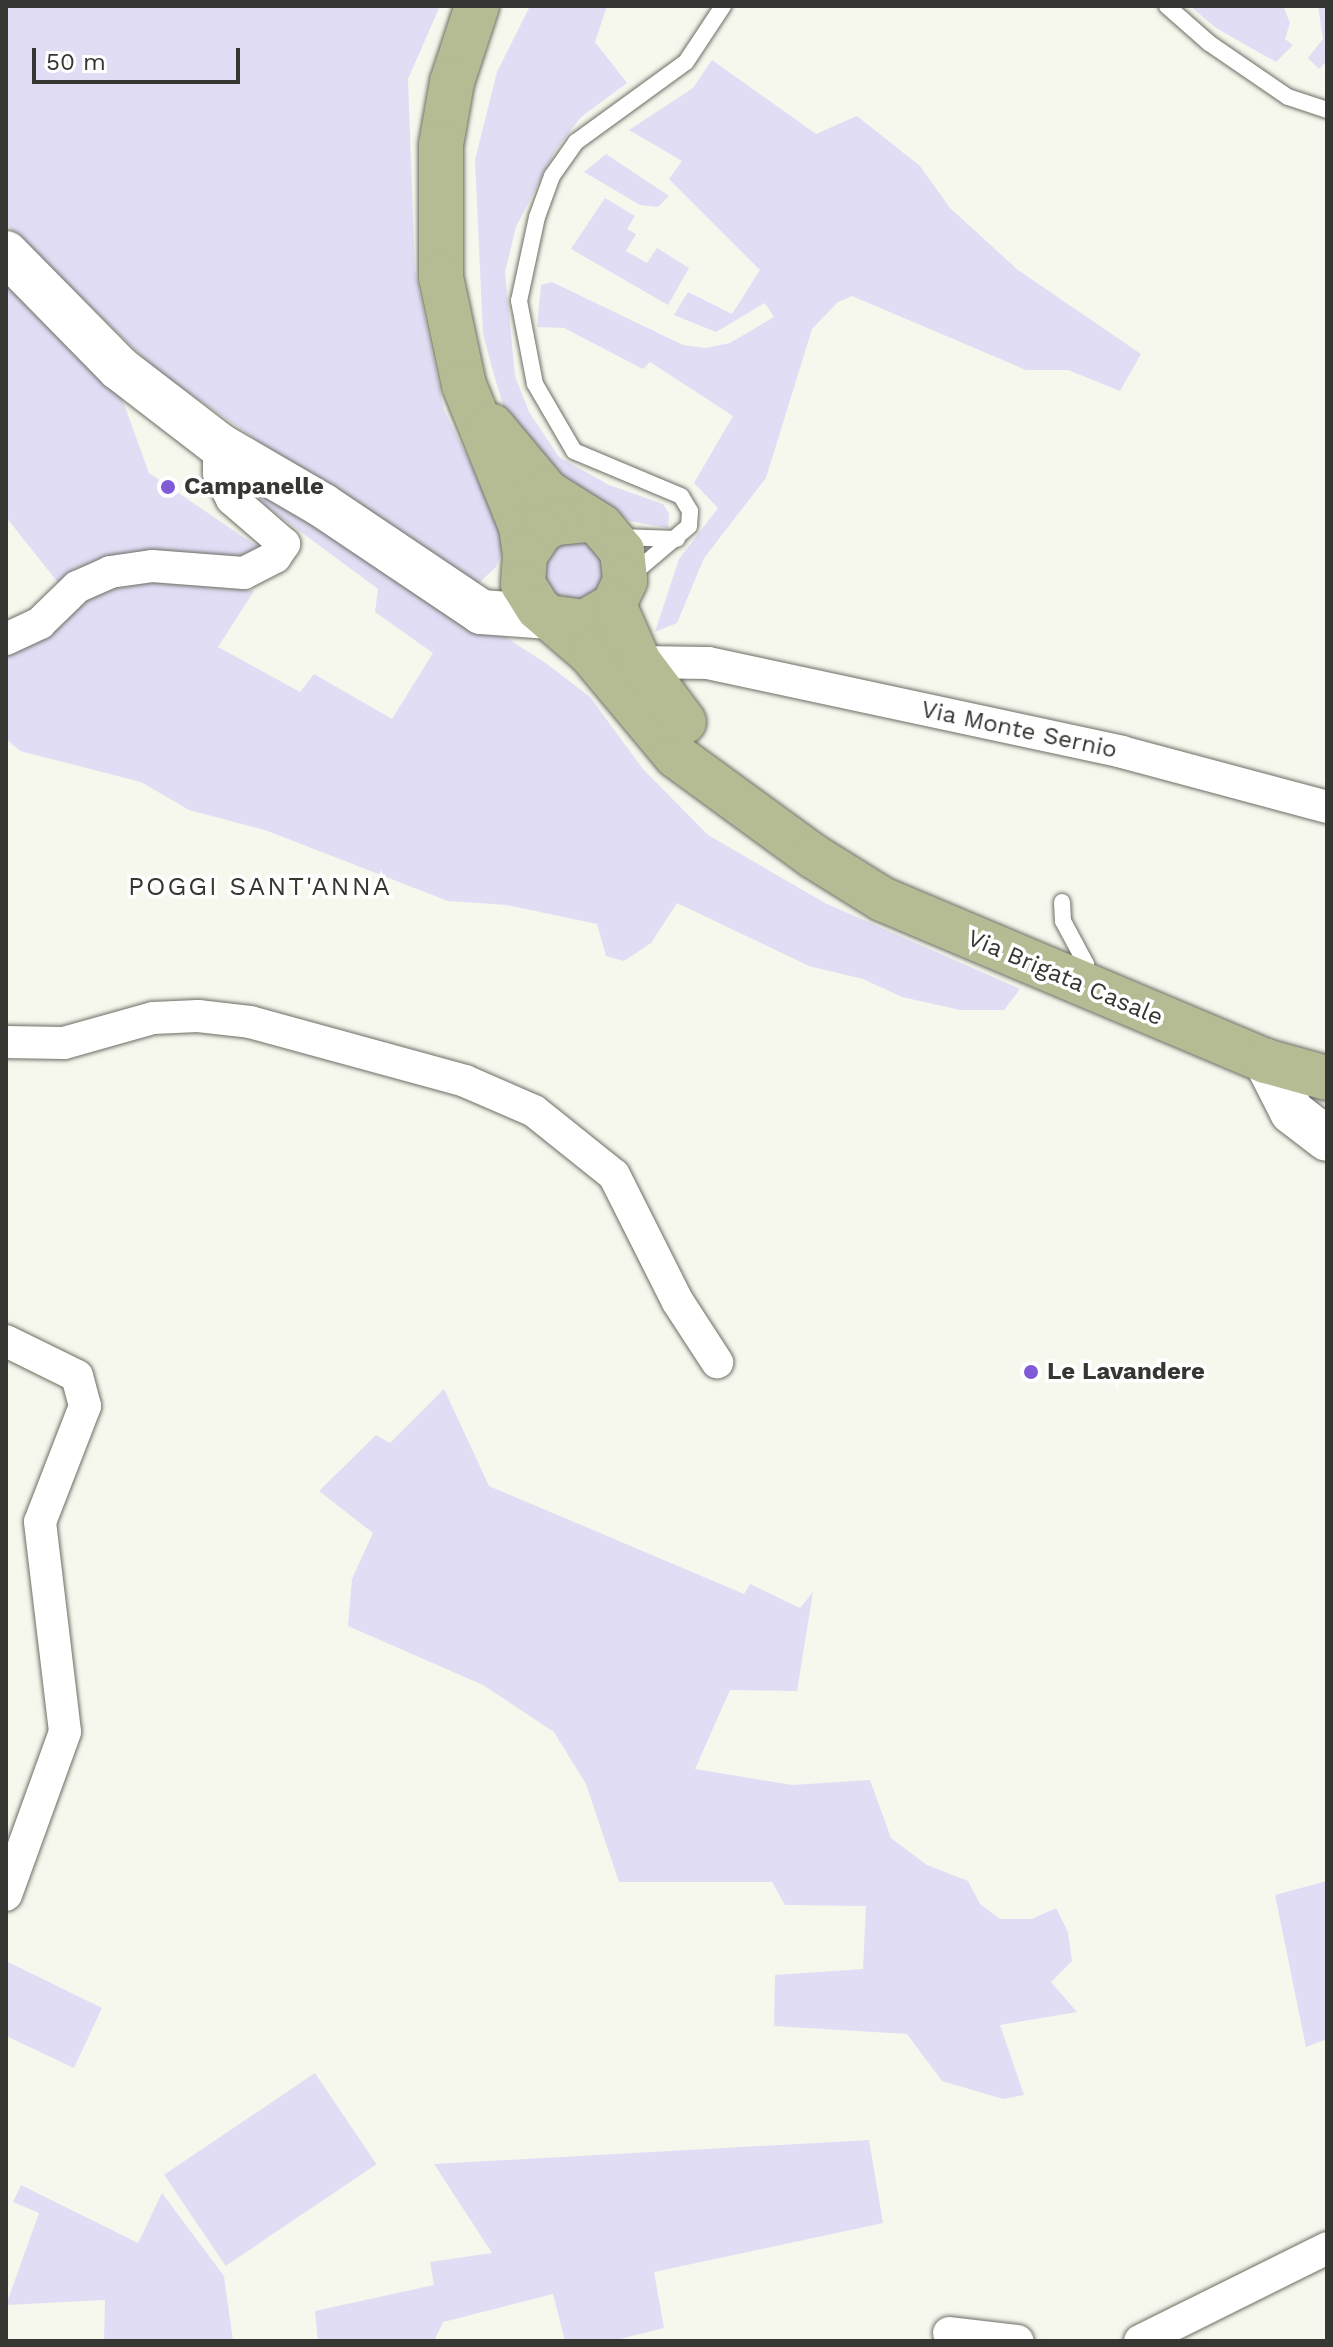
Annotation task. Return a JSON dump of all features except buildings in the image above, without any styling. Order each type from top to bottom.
[{"type":"main road","name":"Via Brigata Casale","points":[[477,6],[452,82],[438,177],[441,277],[464,385],[521,527],[529,596],[590,653],[676,756],[813,856],[882,899],[1266,1061],[1327,1078]]},
{"type":"main road","name":"Via Brigata Casale","points":[[464,385],[502,442],[547,492],[600,528],[626,565],[620,593],[639,662],[665,700],[813,856]]},
{"type":"main road","points":[[524,562],[542,530],[556,523],[600,528]]},
{"type":"main road","points":[[550,617],[584,622],[620,593]]},
{"type":"street","points":[[6,253],[119,368],[219,445],[322,505],[481,612],[550,617],[586,642],[637,700],[653,705],[665,700],[682,680],[708,663]]},
{"type":"street","points":[[6,639],[40,623],[77,587],[110,572],[152,566],[244,573],[275,557],[284,544],[232,499],[219,473],[219,445]]},
{"type":"street","points":[[437,583],[470,593],[494,592],[524,562]]},
{"type":"street","name":"Via Monte Sernio","points":[[639,662],[708,663],[1122,752],[1327,807]]},
{"type":"street","points":[[6,1042],[64,1043],[153,1018],[198,1016],[250,1022],[465,1081],[534,1111],[614,1175],[678,1302],[717,1362]]},
{"type":"street","points":[[1266,1061],[1292,1112],[1327,1139]]},
{"type":"street","points":[[6,1341],[77,1376],[85,1406],[40,1522],[65,1732],[6,1895]]},
{"type":"street","points":[[1140,2341],[1327,2248]]},
{"type":"street","points":[[949,2333],[1018,2341]]},
{"type":"lane","points":[[620,593],[689,526],[690,511],[681,496],[574,451],[535,384],[519,301],[537,217],[552,176],[576,142],[686,62],[723,6]]},
{"type":"lane","points":[[1167,6],[1209,43],[1288,97],[1327,110]]},
{"type":"lane","points":[[600,528],[677,539]]},
{"type":"lane","points":[[1062,902],[1063,921],[1086,964],[1080,984]]},
{"type":"shaded area","points":[[6,6],[440,6],[408,79],[415,271],[444,410],[507,537],[496,567],[479,583],[453,577],[155,369],[6,224]]},
{"type":"shaded area","points":[[530,6],[607,6],[595,42],[627,83],[581,117],[556,149],[516,227],[505,272],[515,376],[529,412],[559,457],[609,485],[663,504],[669,514],[668,528],[630,521],[553,473],[525,443],[504,408],[483,334],[475,160],[497,72]]},
{"type":"shaded area","points":[[1190,6],[1283,6],[1290,23],[1285,39],[1293,45],[1276,62],[1216,28]]},
{"type":"shaded area","points":[[1318,6],[1327,6],[1327,61],[1319,69],[1308,58],[1323,39]]},
{"type":"shaded area","points":[[712,60],[816,134],[857,116],[920,166],[950,208],[1018,270],[1141,354],[1120,391],[1068,370],[1026,370],[852,296],[838,302],[812,329],[766,478],[704,558],[677,623],[655,632],[679,559],[718,508],[694,483],[733,416],[650,362],[643,369],[564,328],[537,327],[541,285],[552,282],[683,345],[706,348],[730,343],[774,317],[765,303],[716,332],[674,315],[688,292],[732,314],[760,270],[669,179],[682,161],[629,130],[693,88]]},
{"type":"shaded area","points":[[606,154],[669,196],[658,207],[640,205],[584,172]]},
{"type":"shaded area","points":[[605,198],[635,216],[627,229],[636,234],[626,251],[647,263],[657,248],[689,268],[668,305],[571,249]]},
{"type":"shaded area","points":[[6,283],[120,393],[149,473],[258,547],[242,557],[118,555],[74,569],[59,584],[6,517]]},
{"type":"shaded area","points":[[267,483],[547,664],[590,697],[643,769],[708,835],[825,903],[1020,989],[1004,1010],[960,1010],[902,997],[863,979],[809,966],[677,903],[651,943],[624,961],[606,956],[597,924],[507,905],[448,901],[265,830],[189,810],[141,782],[20,751],[6,739],[6,652],[81,597],[134,579],[254,591],[218,647],[300,692],[314,674],[392,719],[433,653],[375,612],[378,589],[258,500]]},
{"type":"shaded area","points":[[574,541],[586,543],[596,550],[603,560],[603,584],[596,594],[586,601],[574,603],[562,601],[552,594],[545,584],[543,572],[545,560],[552,550],[562,543]]},
{"type":"shaded area","points":[[444,1389],[489,1486],[744,1594],[750,1584],[800,1608],[813,1592],[797,1691],[730,1690],[695,1769],[792,1785],[870,1780],[891,1838],[927,1865],[968,1881],[980,1904],[1000,1919],[1032,1919],[1056,1908],[1068,1932],[1072,1961],[1051,1982],[1077,2012],[1000,2025],[1024,2095],[1003,2099],[942,2081],[907,2034],[774,2026],[775,1975],[863,1969],[866,1906],[785,1905],[772,1882],[619,1882],[586,1784],[554,1732],[483,1685],[348,1626],[352,1579],[373,1533],[319,1491],[376,1435],[390,1443]]},
{"type":"shaded area","points":[[1327,1881],[1327,2039],[1306,2047],[1275,1895]]},
{"type":"shaded area","points":[[6,1961],[102,2008],[74,2068],[6,2036]]},
{"type":"shaded area","points":[[315,2073],[377,2164],[226,2266],[164,2175]]},
{"type":"shaded area","points":[[869,2140],[883,2223],[654,2272],[664,2328],[612,2341],[565,2341],[553,2294],[443,2322],[434,2341],[318,2341],[315,2311],[434,2285],[430,2262],[492,2253],[434,2164]]},
{"type":"shaded area","points":[[21,2185],[138,2243],[162,2193],[224,2276],[233,2341],[104,2341],[105,2300],[6,2305],[39,2213],[13,2202]]},
{"type":"place","name":"Campanelle","points":[[168,487]]},
{"type":"place","name":"Le Lavandere","points":[[1031,1372]]},
{"type":"district","name":"POGGI SANT'ANNA","points":[[260,887]]}]
